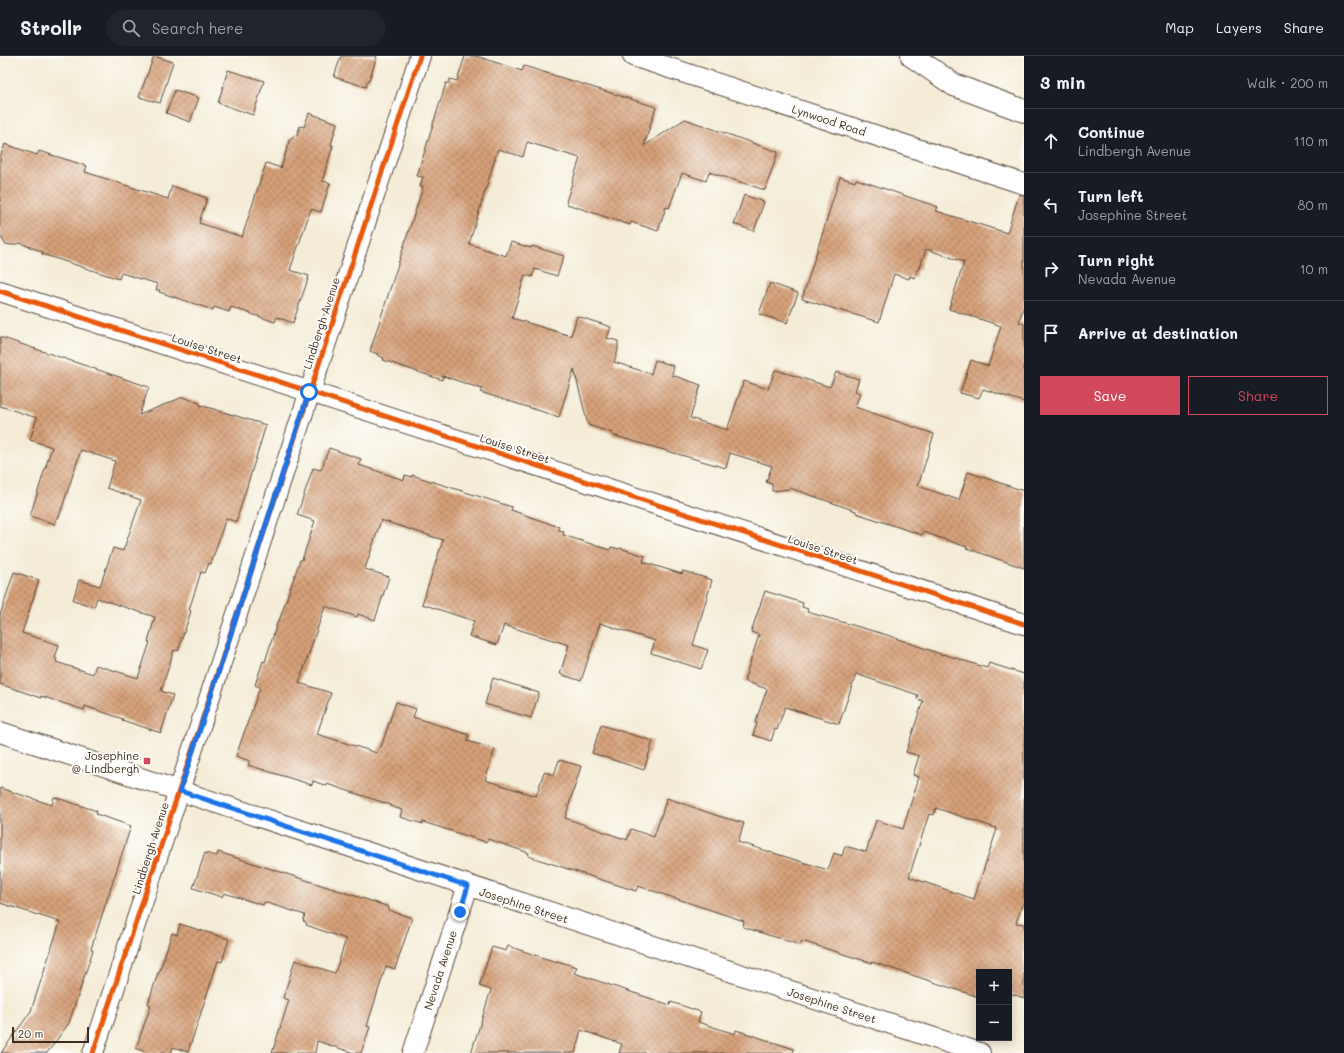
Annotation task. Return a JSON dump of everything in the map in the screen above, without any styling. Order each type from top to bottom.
[{"type":"highway","points":[[912,56],[954,85],[1024,111]]},
{"type":"street","name":"Lindbergh Avenue","points":[[93,1053],[420,56]]},
{"type":"street","name":"Lynwood Road","points":[[633,56],[1024,184]]},
{"type":"street","name":"Louise Street","points":[[0,291],[1024,624]]},
{"type":"street","name":"Josephine Street","points":[[0,732],[980,1053]]},
{"type":"street","name":"Nevada Avenue","points":[[413,1053],[468,886]]},
{"type":"building","points":[[154,56],[173,62],[160,103],[139,97]]},
{"type":"building","points":[[341,56],[377,56],[366,87],[334,77]]},
{"type":"building","points":[[465,56],[476,56],[522,71],[524,66],[656,107],[644,146],[685,119],[778,152],[765,190],[709,172],[706,181],[682,173],[669,208],[666,207],[658,231],[631,222],[630,225],[567,204],[566,202],[580,158],[527,142],[523,157],[498,149],[469,244],[506,256],[511,242],[531,248],[532,246],[564,256],[557,276],[535,269],[532,277],[525,275],[512,318],[571,336],[577,316],[611,327],[607,338],[618,341],[618,350],[614,362],[651,374],[655,360],[674,366],[672,375],[701,385],[690,418],[727,430],[744,381],[768,389],[775,370],[830,387],[836,372],[859,379],[855,391],[860,393],[855,407],[934,434],[918,486],[959,500],[968,472],[1024,491],[1024,568],[923,532],[922,535],[856,513],[856,511],[790,488],[772,491],[772,484],[766,482],[772,466],[730,453],[726,468],[612,435],[612,433],[588,425],[574,369],[559,417],[480,392],[482,389],[443,376],[442,380],[383,360],[384,358],[370,351],[423,187],[420,186],[423,177],[417,176],[446,83],[449,83],[450,79],[457,81]]},
{"type":"building","points":[[228,70],[264,81],[253,115],[218,103]]},
{"type":"building","points":[[175,90],[199,98],[190,122],[166,113]]},
{"type":"building","points":[[309,113],[337,123],[331,145],[333,146],[322,181],[330,183],[321,212],[311,209],[290,270],[309,276],[293,323],[277,317],[275,322],[231,307],[229,312],[214,307],[213,310],[159,292],[160,290],[156,290],[158,284],[121,273],[119,279],[42,254],[43,252],[20,243],[12,245],[5,244],[0,235],[0,157],[5,144],[37,155],[39,151],[87,166],[85,172],[168,199],[172,186],[207,198],[199,223],[242,237],[266,163],[281,168],[290,138],[292,139],[294,135],[297,136],[300,126],[304,127]]},
{"type":"building","points":[[840,177],[855,182],[856,179],[938,207],[936,211],[1007,233],[1019,195],[1024,195],[1024,305],[1019,322],[1024,324],[1024,402],[983,389],[979,398],[960,393],[971,360],[988,366],[1001,326],[949,309],[964,262],[926,249],[915,278],[910,276],[909,279],[894,274],[879,322],[802,299]]},
{"type":"building","points":[[744,195],[764,202],[754,231],[734,224]]},
{"type":"building","points":[[770,283],[798,293],[787,323],[759,314]]},
{"type":"building","points":[[0,337],[149,387],[139,415],[183,397],[200,403],[200,405],[266,425],[236,522],[226,518],[211,564],[209,563],[205,573],[201,572],[189,610],[191,611],[178,651],[174,650],[161,691],[173,695],[161,733],[85,706],[84,710],[41,696],[41,698],[0,684],[0,615],[14,572],[39,580],[22,633],[59,645],[55,658],[57,659],[56,662],[93,674],[96,665],[138,678],[150,642],[148,642],[155,617],[97,598],[94,607],[73,600],[79,580],[100,586],[113,548],[123,551],[141,500],[107,488],[115,461],[81,450],[59,517],[57,517],[55,524],[30,516],[52,447],[30,440],[37,418],[0,406]]},
{"type":"building","points":[[329,448],[361,459],[359,465],[404,480],[405,475],[412,477],[412,475],[512,507],[511,510],[559,527],[558,530],[564,531],[563,535],[610,550],[611,547],[620,548],[645,556],[643,562],[682,574],[683,571],[712,580],[693,645],[708,650],[701,669],[651,653],[655,641],[600,623],[581,681],[560,674],[569,645],[504,625],[497,645],[469,636],[474,621],[422,604],[443,540],[381,520],[365,569],[389,577],[375,620],[358,614],[357,617],[325,606],[299,683],[331,693],[317,734],[377,753],[379,747],[381,747],[396,702],[416,709],[413,717],[469,735],[467,741],[495,749],[485,780],[536,796],[544,772],[554,775],[559,760],[581,766],[565,818],[627,840],[631,829],[654,837],[667,798],[718,816],[744,823],[738,842],[828,870],[834,853],[842,856],[845,846],[866,852],[876,820],[903,829],[919,777],[913,775],[919,756],[906,752],[923,701],[917,699],[918,695],[856,674],[839,724],[785,707],[777,730],[775,729],[771,741],[753,735],[757,723],[755,723],[767,689],[744,681],[759,635],[751,632],[765,591],[803,603],[802,607],[808,609],[807,612],[887,635],[943,655],[987,668],[989,663],[1024,674],[1024,900],[1016,923],[1024,924],[1024,998],[1012,994],[1012,969],[976,969],[976,996],[802,941],[800,945],[743,927],[744,921],[638,886],[636,891],[528,856],[529,853],[488,839],[486,842],[423,822],[423,824],[400,817],[402,810],[390,806],[391,805],[327,784],[327,786],[313,781],[312,785],[248,765],[250,761],[236,756],[260,687],[255,685],[263,661],[265,662],[278,620],[279,621],[300,560],[302,560],[315,521],[297,515],[313,468],[321,470]],"holes":[[[936,808],[997,829],[974,899],[909,877],[929,814],[934,815]]]},
{"type":"building","points":[[493,678],[539,693],[531,718],[485,704]]},
{"type":"building","points":[[601,725],[653,741],[644,770],[592,753]]},
{"type":"building","points":[[0,788],[52,805],[54,797],[97,811],[96,814],[131,826],[91,949],[93,950],[69,1023],[47,1053],[1,1053],[31,1011],[60,922],[0,903]]},
{"type":"building","points":[[218,852],[389,907],[388,910],[412,918],[395,969],[386,966],[367,1026],[370,1027],[361,1053],[354,1053],[317,1041],[315,1053],[272,1053],[289,1000],[283,998],[295,960],[335,973],[346,939],[306,925],[307,923],[303,921],[305,915],[264,902],[263,905],[224,893],[222,897],[193,888],[205,853],[217,856]]},
{"type":"building","points":[[180,924],[229,939],[222,962],[218,961],[188,1052],[173,1047],[171,1053],[147,1053],[136,1048],[151,1005],[148,1004],[172,933],[177,935]]},
{"type":"building","points":[[508,946],[556,962],[557,961],[577,967],[574,973],[670,1005],[671,1002],[701,1012],[698,1022],[735,1034],[736,1030],[794,1049],[793,1053],[619,1053],[622,1044],[581,1030],[575,1053],[471,1053],[491,990],[479,986],[492,947],[506,951]]},
{"type":"cycle path","points":[[93,1053],[420,56]]},
{"type":"cycle path","points":[[0,291],[1024,624]]},
{"type":"place","name":"Josephine @ Lindbergh","points":[[147,761]]},
{"type":"route","points":[[309,392],[180,791],[468,886],[460,912]]}]
